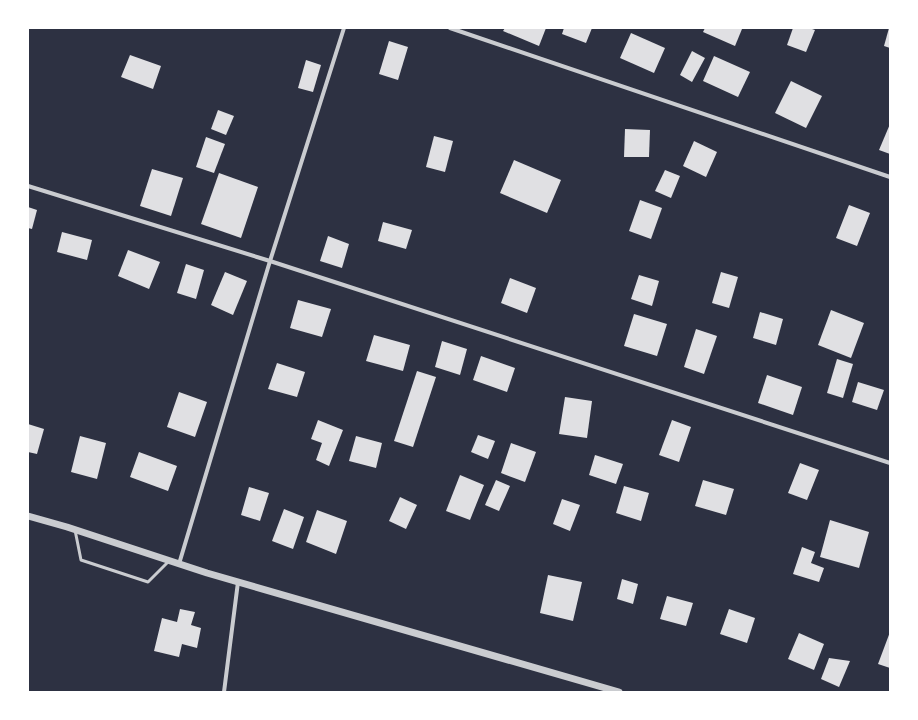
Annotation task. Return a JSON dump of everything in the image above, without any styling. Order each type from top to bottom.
[{"type":"street","points":[[179,564],[270,260],[344,28]]},
{"type":"street","points":[[450,28],[890,177]]},
{"type":"street","points":[[28,186],[270,260],[890,463]]},
{"type":"street","points":[[28,516],[238,582],[619,692]]},
{"type":"street","points":[[224,692],[238,582]]},
{"type":"lane","points":[[75,530],[81,560],[148,582],[169,561]]},
{"type":"building","points":[[505,28],[546,28],[539,46],[503,31]]},
{"type":"building","points":[[564,28],[592,28],[586,43],[562,34]]},
{"type":"building","points":[[705,28],[742,29],[735,46],[703,32]]},
{"type":"building","points":[[793,28],[809,28],[815,30],[806,52],[787,45]]},
{"type":"building","points":[[890,28],[890,48],[884,46]]},
{"type":"building","points":[[631,33],[665,48],[654,73],[620,58]]},
{"type":"building","points":[[389,41],[408,47],[398,80],[379,74]]},
{"type":"building","points":[[692,51],[705,58],[692,82],[680,75]]},
{"type":"building","points":[[130,55],[161,66],[153,89],[121,77]]},
{"type":"building","points":[[714,56],[750,72],[738,97],[703,81]]},
{"type":"building","points":[[306,60],[321,65],[313,92],[298,88]]},
{"type":"building","points":[[791,81],[822,96],[806,128],[775,113]]},
{"type":"building","points":[[218,110],[234,116],[226,135],[211,129]]},
{"type":"building","points":[[890,124],[890,154],[879,150]]},
{"type":"building","points":[[625,129],[650,130],[649,157],[624,157]]},
{"type":"building","points":[[434,136],[453,141],[445,172],[426,167]]},
{"type":"building","points":[[206,137],[225,144],[214,173],[196,167]]},
{"type":"building","points":[[694,141],[717,152],[706,177],[683,166]]},
{"type":"building","points":[[514,160],[561,180],[547,213],[500,193]]},
{"type":"building","points":[[152,169],[183,178],[171,216],[140,206]]},
{"type":"building","points":[[665,170],[680,176],[671,198],[655,191]]},
{"type":"building","points":[[219,173],[258,187],[241,238],[201,224]]},
{"type":"building","points":[[640,200],[662,208],[651,239],[629,231]]},
{"type":"building","points":[[849,205],[870,213],[857,246],[836,238]]},
{"type":"building","points":[[28,207],[37,210],[32,229],[28,228]]},
{"type":"building","points":[[383,222],[412,230],[406,249],[378,241]]},
{"type":"building","points":[[62,232],[92,240],[87,260],[57,252]]},
{"type":"building","points":[[328,236],[349,244],[342,268],[320,261]]},
{"type":"building","points":[[128,250],[160,262],[149,289],[118,276]]},
{"type":"building","points":[[186,264],[204,270],[196,299],[177,293]]},
{"type":"building","points":[[225,272],[247,281],[233,315],[211,305]]},
{"type":"building","points":[[721,272],[738,277],[729,308],[712,303]]},
{"type":"building","points":[[639,275],[659,281],[652,306],[631,299]]},
{"type":"building","points":[[510,278],[536,288],[527,313],[501,303]]},
{"type":"building","points":[[298,300],[331,309],[322,337],[290,328]]},
{"type":"building","points":[[831,310],[864,323],[851,358],[818,345]]},
{"type":"building","points":[[760,312],[783,319],[776,345],[753,338]]},
{"type":"building","points":[[634,314],[667,324],[657,356],[624,346]]},
{"type":"building","points":[[696,329],[717,336],[704,374],[684,367]]},
{"type":"building","points":[[374,335],[410,345],[403,371],[366,361]]},
{"type":"building","points":[[442,341],[467,349],[460,375],[435,367]]},
{"type":"building","points":[[481,356],[515,368],[507,392],[473,380]]},
{"type":"building","points":[[837,359],[853,364],[843,398],[827,393]]},
{"type":"building","points":[[277,363],[305,372],[297,397],[268,389]]},
{"type":"building","points":[[417,371],[436,377],[413,447],[394,441]]},
{"type":"building","points":[[767,375],[802,387],[793,415],[758,403]]},
{"type":"building","points":[[858,382],[884,390],[877,410],[852,402]]},
{"type":"building","points":[[179,392],[207,402],[195,437],[167,427]]},
{"type":"building","points":[[565,397],[592,401],[587,438],[559,434]]},
{"type":"building","points":[[318,420],[343,430],[329,466],[316,460],[322,443],[311,439]]},
{"type":"building","points":[[672,420],[691,427],[679,462],[659,455]]},
{"type":"building","points":[[28,424],[44,429],[37,454],[28,452]]},
{"type":"building","points":[[478,435],[495,441],[488,459],[471,452]]},
{"type":"building","points":[[80,436],[106,443],[97,479],[71,472]]},
{"type":"building","points":[[356,436],[382,443],[376,468],[349,461]]},
{"type":"building","points":[[511,443],[536,452],[525,482],[501,473]]},
{"type":"building","points":[[139,452],[177,466],[168,491],[130,477]]},
{"type":"building","points":[[595,455],[623,464],[616,484],[589,475]]},
{"type":"building","points":[[800,463],[819,470],[807,500],[788,493]]},
{"type":"building","points":[[460,475],[484,485],[470,520],[446,511]]},
{"type":"building","points":[[496,480],[510,486],[499,511],[485,505]]},
{"type":"building","points":[[703,480],[734,489],[726,515],[695,506]]},
{"type":"building","points":[[624,486],[649,493],[641,521],[616,513]]},
{"type":"building","points":[[249,487],[269,493],[260,521],[241,515]]},
{"type":"building","points":[[400,497],[417,505],[406,529],[389,521]]},
{"type":"building","points":[[562,499],[580,505],[570,531],[553,524]]},
{"type":"building","points":[[284,509],[304,517],[293,549],[272,541]]},
{"type":"building","points":[[317,510],[347,521],[336,554],[306,542]]},
{"type":"building","points":[[830,520],[869,532],[859,568],[820,557]]},
{"type":"building","points":[[802,547],[815,552],[811,563],[824,568],[819,582],[793,574]]},
{"type":"building","points":[[548,575],[582,582],[573,621],[540,613]]},
{"type":"building","points":[[622,579],[638,584],[633,604],[617,599]]},
{"type":"building","points":[[667,596],[693,603],[686,626],[660,619]]},
{"type":"building","points":[[180,609],[195,612],[191,625],[201,628],[197,648],[182,644],[179,657],[154,651],[162,618],[177,622]]},
{"type":"building","points":[[729,609],[755,618],[747,643],[720,634]]},
{"type":"building","points":[[890,632],[890,668],[878,664]]},
{"type":"building","points":[[799,633],[824,644],[814,670],[788,659]]},
{"type":"building","points":[[829,658],[850,661],[839,687],[821,679]]}]
